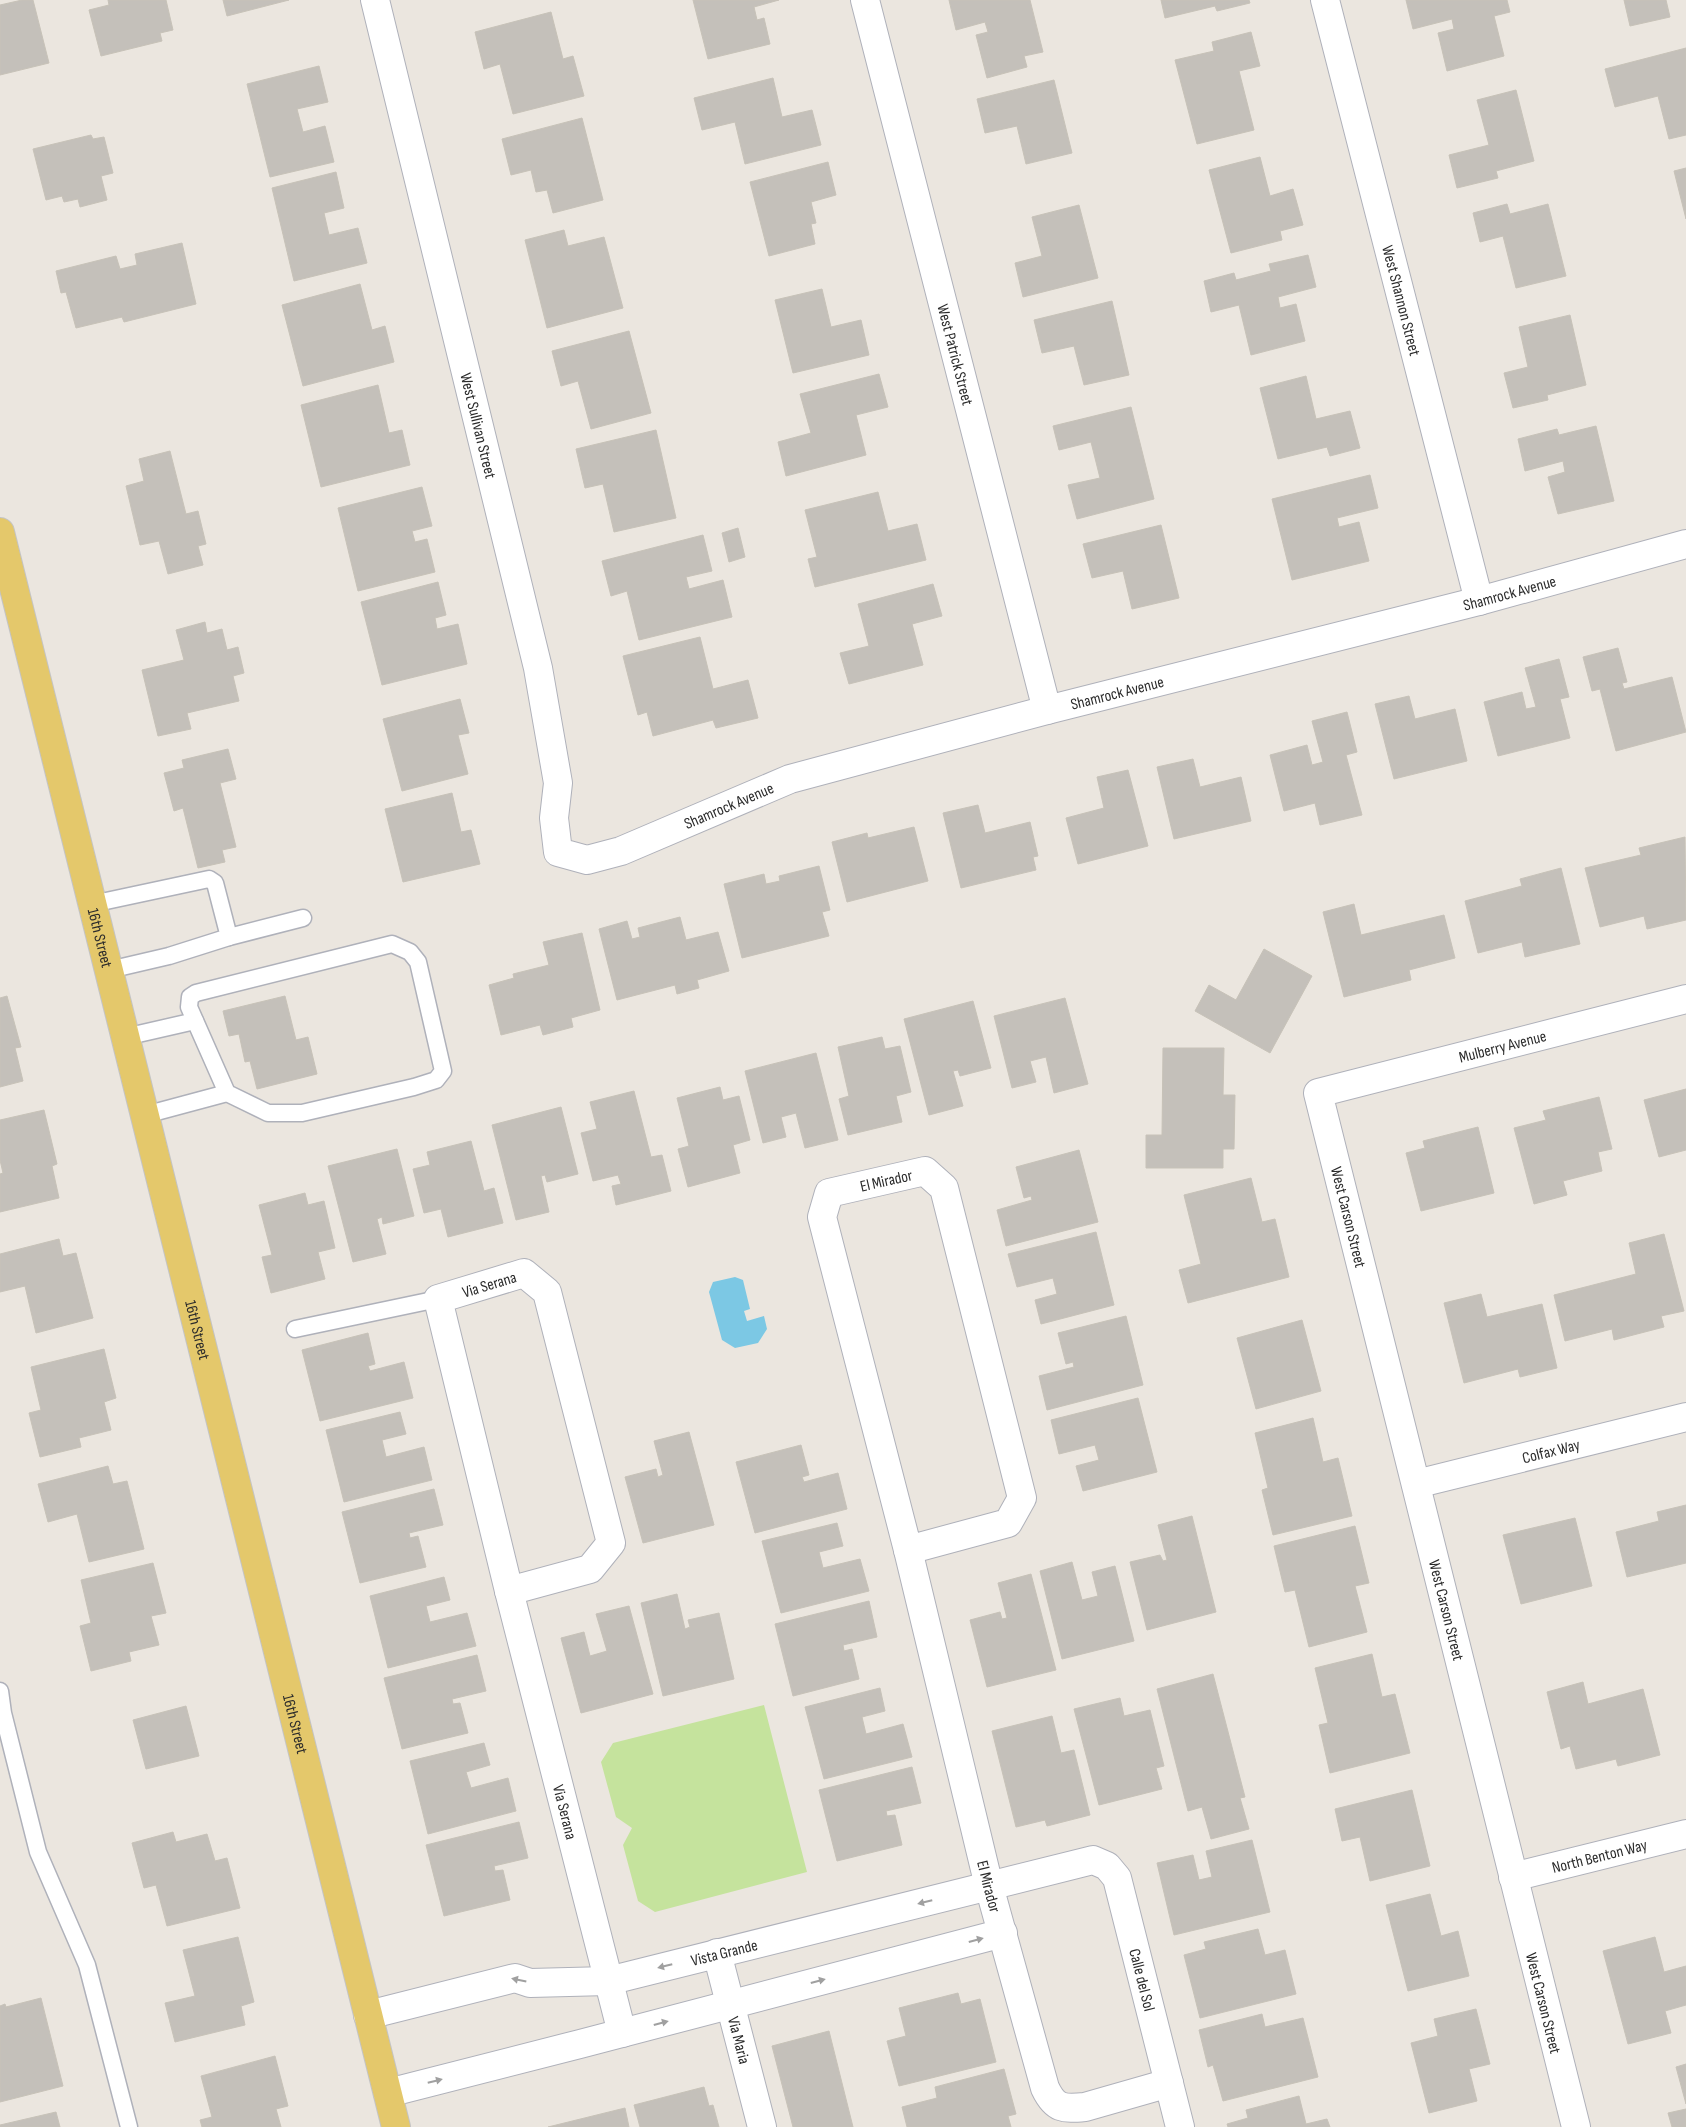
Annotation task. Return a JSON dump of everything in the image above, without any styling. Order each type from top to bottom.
[{"type":"main road","name":"16th Street","points":[[0,532],[396,2127]]},
{"type":"street","name":"West Sullivan Street","points":[[375,0],[538,668],[558,783],[554,818],[558,852]]},
{"type":"street","name":"West Patrick Street","points":[[865,0],[1047,710]]},
{"type":"street","name":"West Shannon Street","points":[[1325,0],[1479,601]]},
{"type":"street","name":"Shamrock Avenue","points":[[558,852],[587,860],[621,852],[790,779],[1047,710],[1479,601],[1686,544]]},
{"type":"street","name":"Mulberry Avenue","points":[[1318,1092],[1686,999]]},
{"type":"street","name":"West Carson Street","points":[[1318,1092],[1576,2127]]},
{"type":"street","name":"El Mirador","points":[[908,1550],[1008,1523],[1022,1498],[944,1188],[925,1172],[829,1193],[822,1217],[908,1550],[990,1886],[1039,2068],[1052,2101],[1061,2107],[1085,2107],[1169,2083]]},
{"type":"street","name":"Via Serana","points":[[508,1591],[590,1569],[611,1543],[547,1292],[524,1273],[438,1298],[508,1591],[622,2033]]},
{"type":"street","name":"Colfax Way","points":[[1416,1484],[1686,1417]]},
{"type":"street","name":"North Benton Way","points":[[1513,1877],[1686,1834]]},
{"type":"street","name":"Calle del Sol","points":[[1078,1862],[1093,1860],[1107,1866],[1117,1878],[1180,2127]]},
{"type":"street","name":"Vista Grande","points":[[368,2015],[515,1978],[530,1983],[608,1981],[990,1886],[1078,1862]]},
{"type":"street","points":[[388,2093],[1003,1933]]},
{"type":"street","name":"Via Maria","points":[[717,1953],[762,2127]]},
{"type":"lane","points":[[92,904],[208,879],[215,883],[230,937]]},
{"type":"lane","points":[[109,970],[169,956],[230,937],[303,918]]},
{"type":"lane","points":[[392,944],[410,952],[418,962],[443,1071],[436,1080],[414,1087],[302,1113],[268,1113],[227,1093],[188,1007],[190,997],[196,993],[392,944]]},
{"type":"lane","points":[[125,1037],[195,1021]]},
{"type":"lane","points":[[145,1115],[227,1093]]},
{"type":"lane","points":[[294,1329],[438,1298]]},
{"type":"lane","points":[[0,1691],[3,1713],[38,1852],[88,1965],[129,2127]]},
{"type":"green space","points":[[764,1705],[807,1872],[655,1912],[638,1901],[623,1845],[632,1828],[616,1817],[601,1762],[613,1743]]},
{"type":"water","points":[[735,1277],[743,1280],[750,1309],[744,1311],[747,1321],[764,1316],[767,1329],[758,1343],[735,1348],[722,1340],[709,1292],[713,1282]]},
{"type":"building","points":[[22,0],[33,0],[49,63],[0,75],[0,5]]},
{"type":"building","points":[[108,0],[166,0],[173,30],[160,33],[162,41],[101,56],[89,10],[109,5]]},
{"type":"building","points":[[223,0],[289,0],[227,16]]},
{"type":"building","points":[[693,0],[779,0],[754,7],[757,20],[764,18],[770,44],[708,59]]},
{"type":"building","points":[[949,0],[1030,0],[1043,52],[1024,56],[1027,67],[987,78],[976,35],[988,32],[985,22],[956,30]]},
{"type":"building","points":[[1161,0],[1249,0],[1250,3],[1217,11],[1215,6],[1165,18]]},
{"type":"building","points":[[1406,0],[1507,0],[1510,12],[1494,16],[1504,56],[1447,71],[1438,33],[1454,29],[1452,19],[1413,29]]},
{"type":"building","points":[[1624,0],[1666,0],[1670,17],[1630,26]]},
{"type":"building","points":[[551,12],[563,59],[573,56],[584,96],[513,114],[500,64],[484,69],[475,32]]},
{"type":"building","points":[[1251,32],[1260,66],[1239,71],[1254,130],[1197,144],[1175,60],[1214,51],[1212,42]]},
{"type":"building","points":[[1686,48],[1686,135],[1669,139],[1658,96],[1615,107],[1605,69]]},
{"type":"building","points":[[319,66],[328,102],[297,109],[303,132],[325,126],[334,162],[270,177],[247,84]]},
{"type":"building","points":[[773,78],[782,117],[812,110],[821,145],[745,164],[735,122],[702,130],[694,98]]},
{"type":"building","points":[[1054,80],[1072,153],[1026,164],[1017,126],[985,133],[977,99]]},
{"type":"building","points":[[1516,90],[1534,161],[1496,171],[1498,178],[1457,188],[1449,155],[1489,145],[1477,100]]},
{"type":"building","points":[[582,118],[603,200],[553,213],[547,190],[536,192],[531,170],[511,175],[502,139]]},
{"type":"building","points":[[91,135],[93,139],[104,137],[113,173],[101,176],[107,200],[80,207],[78,199],[64,202],[62,196],[46,200],[33,149]]},
{"type":"building","points":[[1260,157],[1270,196],[1293,189],[1303,225],[1280,231],[1282,240],[1231,253],[1209,170]]},
{"type":"building","points":[[828,162],[836,195],[811,202],[816,223],[811,224],[815,244],[769,256],[750,182]]},
{"type":"building","points":[[1686,168],[1686,219],[1674,171]]},
{"type":"building","points":[[336,172],[344,208],[324,213],[329,235],[358,228],[367,263],[294,281],[272,188]]},
{"type":"building","points":[[1507,204],[1510,214],[1548,204],[1566,276],[1516,288],[1503,236],[1480,242],[1473,213]]},
{"type":"building","points":[[1079,205],[1098,278],[1023,297],[1015,263],[1042,256],[1032,217]]},
{"type":"building","points":[[564,230],[568,246],[604,237],[623,308],[547,328],[525,240]]},
{"type":"building","points":[[182,243],[196,304],[124,322],[122,317],[76,328],[66,292],[61,293],[56,271],[116,256],[120,269],[137,265],[135,254]]},
{"type":"building","points":[[1308,255],[1316,287],[1278,297],[1280,308],[1296,304],[1305,341],[1251,355],[1239,305],[1211,312],[1204,281],[1234,273],[1236,280],[1271,271],[1269,264]]},
{"type":"building","points":[[360,284],[372,330],[385,326],[394,362],[303,386],[282,305]]},
{"type":"building","points":[[822,289],[831,327],[861,320],[869,355],[793,373],[775,300]]},
{"type":"building","points":[[1112,301],[1129,375],[1084,385],[1074,346],[1042,353],[1034,320]]},
{"type":"building","points":[[1570,315],[1586,385],[1547,395],[1548,400],[1513,408],[1504,373],[1528,367],[1519,327]]},
{"type":"building","points":[[629,331],[651,413],[591,429],[578,381],[561,386],[552,351]]},
{"type":"building","points":[[879,374],[888,407],[856,415],[866,455],[786,476],[778,442],[811,433],[800,394]]},
{"type":"building","points":[[1306,376],[1316,419],[1350,411],[1360,448],[1330,456],[1327,447],[1278,459],[1260,388]]},
{"type":"building","points":[[378,385],[389,433],[402,430],[410,465],[321,487],[301,405]]},
{"type":"building","points":[[1131,407],[1154,499],[1077,519],[1068,485],[1100,478],[1091,442],[1059,450],[1053,426]]},
{"type":"building","points":[[1596,426],[1614,501],[1558,514],[1548,477],[1565,472],[1563,461],[1525,471],[1518,439],[1557,429],[1559,435]]},
{"type":"building","points":[[656,430],[676,518],[614,532],[603,484],[585,488],[576,449]]},
{"type":"building","points":[[170,451],[186,514],[198,511],[206,544],[198,546],[203,565],[168,574],[159,541],[140,545],[126,486],[144,481],[139,459]]},
{"type":"building","points":[[1370,475],[1378,508],[1337,518],[1339,527],[1359,522],[1369,561],[1292,580],[1272,499]]},
{"type":"building","points":[[422,487],[432,526],[412,531],[415,542],[427,539],[435,572],[358,591],[338,508]]},
{"type":"building","points":[[878,492],[888,531],[917,524],[926,560],[815,587],[808,559],[817,557],[805,510]]},
{"type":"building","points":[[1161,525],[1179,598],[1132,609],[1123,571],[1092,578],[1083,544]]},
{"type":"building","points":[[738,528],[745,557],[729,562],[722,533]]},
{"type":"building","points":[[703,535],[712,571],[686,577],[689,589],[723,580],[732,617],[639,640],[627,591],[611,596],[602,561]]},
{"type":"building","points":[[438,582],[446,615],[435,618],[437,629],[458,624],[467,664],[382,685],[361,602]]},
{"type":"building","points":[[933,584],[942,616],[912,624],[923,665],[849,684],[840,653],[869,646],[858,604]]},
{"type":"building","points":[[205,622],[207,633],[222,629],[227,650],[238,647],[244,673],[233,676],[239,701],[187,713],[191,729],[158,736],[142,670],[184,660],[176,630]]},
{"type":"building","points":[[700,637],[713,689],[748,680],[758,718],[716,728],[713,720],[653,736],[647,712],[638,715],[623,656]]},
{"type":"building","points":[[1618,648],[1627,682],[1622,683],[1624,689],[1672,677],[1686,732],[1616,751],[1600,689],[1592,691],[1583,657]]},
{"type":"building","points":[[1559,659],[1569,697],[1560,699],[1570,738],[1498,756],[1484,702],[1522,692],[1526,709],[1536,707],[1525,668]]},
{"type":"building","points":[[1409,696],[1415,719],[1455,709],[1467,761],[1394,779],[1375,704]]},
{"type":"building","points":[[460,699],[469,733],[458,735],[468,774],[402,791],[383,719]]},
{"type":"building","points":[[1347,712],[1357,752],[1346,755],[1362,815],[1320,825],[1315,803],[1284,811],[1270,755],[1307,745],[1312,765],[1323,762],[1312,721]]},
{"type":"building","points":[[228,749],[236,779],[220,783],[236,847],[222,850],[225,862],[198,868],[183,808],[174,811],[164,773],[184,768],[182,760]]},
{"type":"building","points":[[1193,759],[1200,787],[1241,777],[1251,821],[1174,839],[1157,767]]},
{"type":"building","points":[[1128,770],[1148,846],[1078,864],[1066,818],[1104,808],[1097,777]]},
{"type":"building","points":[[452,793],[461,832],[471,830],[480,864],[403,882],[385,809]]},
{"type":"building","points":[[978,805],[985,833],[1030,822],[1038,856],[1033,857],[1036,870],[961,888],[943,813]]},
{"type":"building","points":[[914,827],[928,881],[847,902],[832,842],[867,833],[868,838]]},
{"type":"building","points":[[1685,837],[1686,920],[1647,929],[1644,916],[1600,927],[1585,868],[1641,855],[1639,848]]},
{"type":"building","points":[[819,866],[830,910],[822,912],[829,936],[742,958],[724,884],[764,874],[766,884],[780,881],[779,876]]},
{"type":"building","points":[[1561,868],[1580,944],[1525,957],[1522,942],[1478,953],[1465,901],[1522,886],[1520,879]]},
{"type":"building","points":[[1354,904],[1361,935],[1444,915],[1455,958],[1409,970],[1411,980],[1344,997],[1323,912]]},
{"type":"building","points":[[680,917],[686,940],[718,932],[729,971],[697,980],[699,988],[677,994],[675,985],[617,1000],[599,929],[627,921],[632,939],[640,937],[638,928]]},
{"type":"building","points":[[582,933],[600,1010],[571,1018],[573,1027],[543,1035],[540,1025],[501,1035],[489,985],[514,978],[513,974],[549,965],[543,942]]},
{"type":"building","points":[[1264,949],[1312,976],[1270,1053],[1195,1011],[1209,985],[1236,1000]]},
{"type":"building","points":[[7,996],[21,1047],[15,1048],[23,1081],[0,1087],[0,998]]},
{"type":"building","points":[[285,996],[296,1040],[308,1037],[317,1074],[257,1089],[250,1061],[245,1062],[239,1034],[229,1036],[223,1011]]},
{"type":"building","points":[[1065,998],[1088,1084],[1054,1093],[1046,1057],[1030,1061],[1036,1082],[1012,1088],[994,1016]]},
{"type":"building","points":[[973,1001],[991,1068],[960,1076],[958,1070],[953,1071],[963,1106],[929,1115],[904,1019]]},
{"type":"building","points":[[882,1037],[885,1049],[900,1046],[911,1092],[896,1096],[902,1122],[848,1135],[839,1099],[849,1096],[838,1047]]},
{"type":"building","points":[[1163,1048],[1224,1048],[1223,1095],[1235,1095],[1234,1149],[1223,1149],[1223,1168],[1146,1168],[1146,1135],[1162,1135]]},
{"type":"building","points":[[816,1053],[838,1140],[805,1148],[796,1113],[781,1117],[786,1137],[763,1143],[745,1071]]},
{"type":"building","points":[[720,1087],[723,1100],[739,1096],[750,1140],[733,1145],[740,1173],[688,1187],[678,1149],[689,1146],[677,1098]]},
{"type":"building","points":[[1686,1089],[1686,1150],[1659,1157],[1644,1100]]},
{"type":"building","points":[[634,1091],[651,1157],[662,1155],[671,1191],[616,1205],[612,1186],[621,1184],[618,1175],[593,1181],[581,1133],[597,1129],[590,1102]]},
{"type":"building","points":[[1599,1097],[1612,1149],[1598,1152],[1602,1171],[1563,1181],[1567,1195],[1534,1204],[1514,1128],[1546,1120],[1543,1111]]},
{"type":"building","points":[[561,1107],[578,1174],[547,1182],[545,1175],[541,1176],[549,1212],[516,1220],[492,1125]]},
{"type":"building","points":[[44,1110],[57,1164],[52,1166],[59,1198],[0,1212],[0,1174],[3,1173],[0,1160],[0,1120]]},
{"type":"building","points":[[1478,1127],[1494,1193],[1421,1211],[1406,1153],[1425,1148],[1423,1141]]},
{"type":"building","points":[[471,1141],[484,1191],[494,1188],[503,1223],[448,1237],[441,1209],[424,1213],[413,1169],[430,1165],[427,1152]]},
{"type":"building","points":[[397,1149],[414,1216],[383,1224],[382,1217],[377,1219],[386,1254],[353,1262],[328,1166]]},
{"type":"building","points":[[1079,1150],[1098,1222],[1006,1246],[997,1210],[1032,1200],[1031,1196],[1024,1198],[1016,1167]]},
{"type":"building","points":[[1251,1178],[1262,1222],[1275,1219],[1289,1277],[1188,1303],[1179,1270],[1201,1264],[1184,1195]]},
{"type":"building","points":[[305,1193],[308,1205],[324,1201],[335,1248],[318,1252],[325,1279],[271,1293],[262,1257],[272,1255],[259,1205]]},
{"type":"building","points":[[1096,1232],[1114,1305],[1041,1324],[1035,1300],[1057,1294],[1053,1278],[1017,1287],[1008,1254]]},
{"type":"building","points":[[1664,1234],[1684,1311],[1661,1316],[1664,1327],[1614,1340],[1612,1329],[1565,1341],[1554,1295],[1636,1274],[1629,1243]]},
{"type":"building","points":[[59,1239],[63,1256],[76,1253],[93,1318],[36,1333],[25,1286],[0,1292],[0,1254]]},
{"type":"building","points":[[1481,1294],[1487,1317],[1542,1304],[1557,1368],[1520,1377],[1518,1369],[1464,1383],[1444,1303]]},
{"type":"building","points":[[1126,1316],[1143,1385],[1047,1410],[1039,1376],[1074,1367],[1073,1362],[1066,1364],[1058,1333]]},
{"type":"building","points":[[1302,1320],[1321,1391],[1256,1409],[1237,1338]]},
{"type":"building","points":[[368,1333],[375,1364],[368,1366],[370,1371],[404,1362],[413,1398],[320,1421],[302,1350]]},
{"type":"building","points":[[104,1349],[116,1398],[104,1402],[111,1430],[79,1438],[81,1447],[40,1457],[29,1413],[41,1410],[31,1367]]},
{"type":"building","points":[[1138,1398],[1157,1472],[1083,1491],[1076,1466],[1099,1460],[1095,1445],[1059,1454],[1051,1420]]},
{"type":"building","points":[[400,1412],[406,1434],[382,1440],[386,1457],[424,1447],[432,1480],[344,1502],[326,1430]]},
{"type":"building","points":[[1313,1418],[1323,1462],[1338,1458],[1352,1516],[1273,1535],[1262,1490],[1268,1488],[1255,1433]]},
{"type":"building","points":[[689,1432],[714,1525],[643,1543],[625,1477],[656,1469],[658,1477],[663,1475],[654,1441]]},
{"type":"building","points":[[801,1445],[809,1475],[802,1477],[804,1482],[838,1473],[847,1509],[755,1533],[736,1462]]},
{"type":"building","points":[[108,1466],[113,1484],[127,1481],[144,1549],[89,1562],[77,1514],[48,1522],[38,1484]]},
{"type":"building","points":[[434,1489],[443,1525],[409,1533],[410,1538],[418,1536],[426,1567],[360,1583],[342,1512]]},
{"type":"building","points":[[1686,1505],[1686,1563],[1627,1577],[1616,1532],[1659,1521],[1657,1512]]},
{"type":"building","points":[[1192,1516],[1216,1612],[1147,1630],[1130,1562],[1160,1555],[1163,1561],[1167,1560],[1158,1525]]},
{"type":"building","points":[[1575,1518],[1592,1586],[1521,1604],[1503,1535]]},
{"type":"building","points":[[837,1523],[843,1546],[819,1552],[823,1568],[860,1559],[869,1591],[781,1613],[762,1541]]},
{"type":"building","points":[[1355,1526],[1369,1583],[1355,1586],[1367,1632],[1309,1647],[1295,1590],[1285,1592],[1274,1546]]},
{"type":"building","points":[[1072,1562],[1082,1600],[1098,1596],[1092,1572],[1115,1566],[1134,1641],[1062,1659],[1040,1571]]},
{"type":"building","points":[[153,1563],[166,1613],[151,1616],[159,1645],[129,1652],[131,1661],[91,1671],[80,1626],[91,1623],[81,1580]]},
{"type":"building","points":[[1031,1574],[1056,1670],[987,1687],[970,1620],[1000,1612],[1002,1619],[1007,1618],[998,1583]]},
{"type":"building","points":[[444,1577],[450,1600],[426,1606],[430,1622],[467,1613],[476,1646],[388,1668],[370,1596]]},
{"type":"building","points":[[677,1594],[685,1629],[690,1627],[688,1620],[719,1613],[734,1679],[663,1696],[641,1603]]},
{"type":"building","points":[[869,1601],[877,1637],[843,1645],[844,1651],[852,1649],[859,1679],[793,1696],[775,1624]]},
{"type":"building","points":[[629,1606],[653,1694],[581,1713],[561,1638],[584,1632],[590,1656],[607,1651],[596,1614]]},
{"type":"building","points":[[1372,1654],[1382,1697],[1395,1694],[1410,1753],[1330,1773],[1319,1725],[1328,1723],[1315,1668]]},
{"type":"building","points":[[477,1655],[486,1691],[452,1699],[453,1704],[460,1703],[468,1733],[402,1749],[384,1678]]},
{"type":"building","points":[[1213,1674],[1245,1797],[1240,1798],[1249,1829],[1211,1839],[1202,1807],[1188,1811],[1157,1689]]},
{"type":"building","points":[[1583,1682],[1588,1704],[1643,1689],[1660,1755],[1618,1766],[1616,1759],[1576,1769],[1570,1746],[1561,1749],[1547,1692]]},
{"type":"building","points":[[880,1688],[885,1711],[862,1717],[866,1734],[903,1724],[912,1757],[824,1779],[805,1707]]},
{"type":"building","points":[[1120,1698],[1124,1716],[1150,1710],[1164,1766],[1156,1768],[1162,1789],[1099,1805],[1074,1709]]},
{"type":"building","points":[[186,1706],[199,1756],[146,1769],[133,1720]]},
{"type":"building","points":[[1052,1716],[1061,1753],[1074,1750],[1090,1815],[1047,1826],[1045,1820],[1016,1827],[992,1731]]},
{"type":"building","points":[[484,1743],[490,1765],[466,1772],[471,1788],[508,1778],[516,1811],[428,1834],[410,1761]]},
{"type":"building","points":[[912,1767],[921,1803],[886,1811],[887,1816],[895,1815],[902,1845],[837,1861],[819,1790]]},
{"type":"building","points":[[1412,1790],[1430,1866],[1370,1881],[1360,1837],[1342,1841],[1335,1809]]},
{"type":"building","points":[[519,1822],[528,1858],[494,1866],[495,1871],[503,1870],[510,1900],[444,1916],[426,1845]]},
{"type":"building","points":[[173,1832],[176,1842],[207,1834],[215,1861],[227,1858],[240,1908],[167,1926],[156,1885],[144,1888],[132,1843]]},
{"type":"building","points":[[1252,1840],[1270,1912],[1174,1935],[1157,1863],[1193,1855],[1199,1880],[1212,1877],[1206,1851]]},
{"type":"building","points":[[1430,1894],[1441,1936],[1458,1931],[1469,1976],[1408,1991],[1386,1905]]},
{"type":"building","points":[[1258,1929],[1265,1955],[1285,1950],[1296,1994],[1200,2018],[1184,1955],[1206,1949],[1204,1942]]},
{"type":"building","points":[[238,1937],[254,2002],[241,2006],[245,2025],[175,2042],[165,2003],[195,1996],[183,1950]]},
{"type":"building","points":[[1655,1937],[1664,1972],[1686,1966],[1686,2005],[1665,2011],[1671,2033],[1628,2044],[1603,1951]]},
{"type":"building","points":[[958,1993],[961,2004],[980,1999],[996,2062],[899,2086],[887,2041],[906,2036],[899,2008]]},
{"type":"building","points":[[41,1998],[63,2086],[0,2102],[0,2006],[5,2004],[6,2007]]},
{"type":"building","points":[[1476,2009],[1490,2064],[1469,2069],[1477,2101],[1429,2113],[1411,2043],[1438,2036],[1434,2019]]},
{"type":"building","points":[[1262,2014],[1265,2027],[1303,2018],[1318,2077],[1223,2101],[1213,2065],[1208,2067],[1199,2030]]},
{"type":"building","points":[[829,2031],[853,2127],[793,2127],[772,2046]]},
{"type":"building","points":[[275,2056],[288,2106],[276,2109],[281,2127],[202,2127],[200,2120],[212,2117],[201,2076]]},
{"type":"building","points":[[1686,2064],[1686,2104],[1676,2067]]},
{"type":"building","points":[[1004,2069],[1016,2114],[1008,2116],[1011,2127],[907,2127],[902,2107],[937,2098],[935,2087]]},
{"type":"building","points":[[704,2087],[709,2106],[713,2105],[719,2127],[640,2127],[634,2105]]},
{"type":"building","points":[[1299,2096],[1306,2124],[1327,2119],[1330,2127],[1228,2127],[1227,2124],[1248,2118],[1246,2110]]},
{"type":"building","points":[[625,2108],[629,2127],[548,2127]]},
{"type":"building","points":[[1686,2109],[1686,2127],[1672,2127],[1668,2113]]},
{"type":"building","points":[[56,2112],[60,2127],[0,2127],[0,2125]]}]
